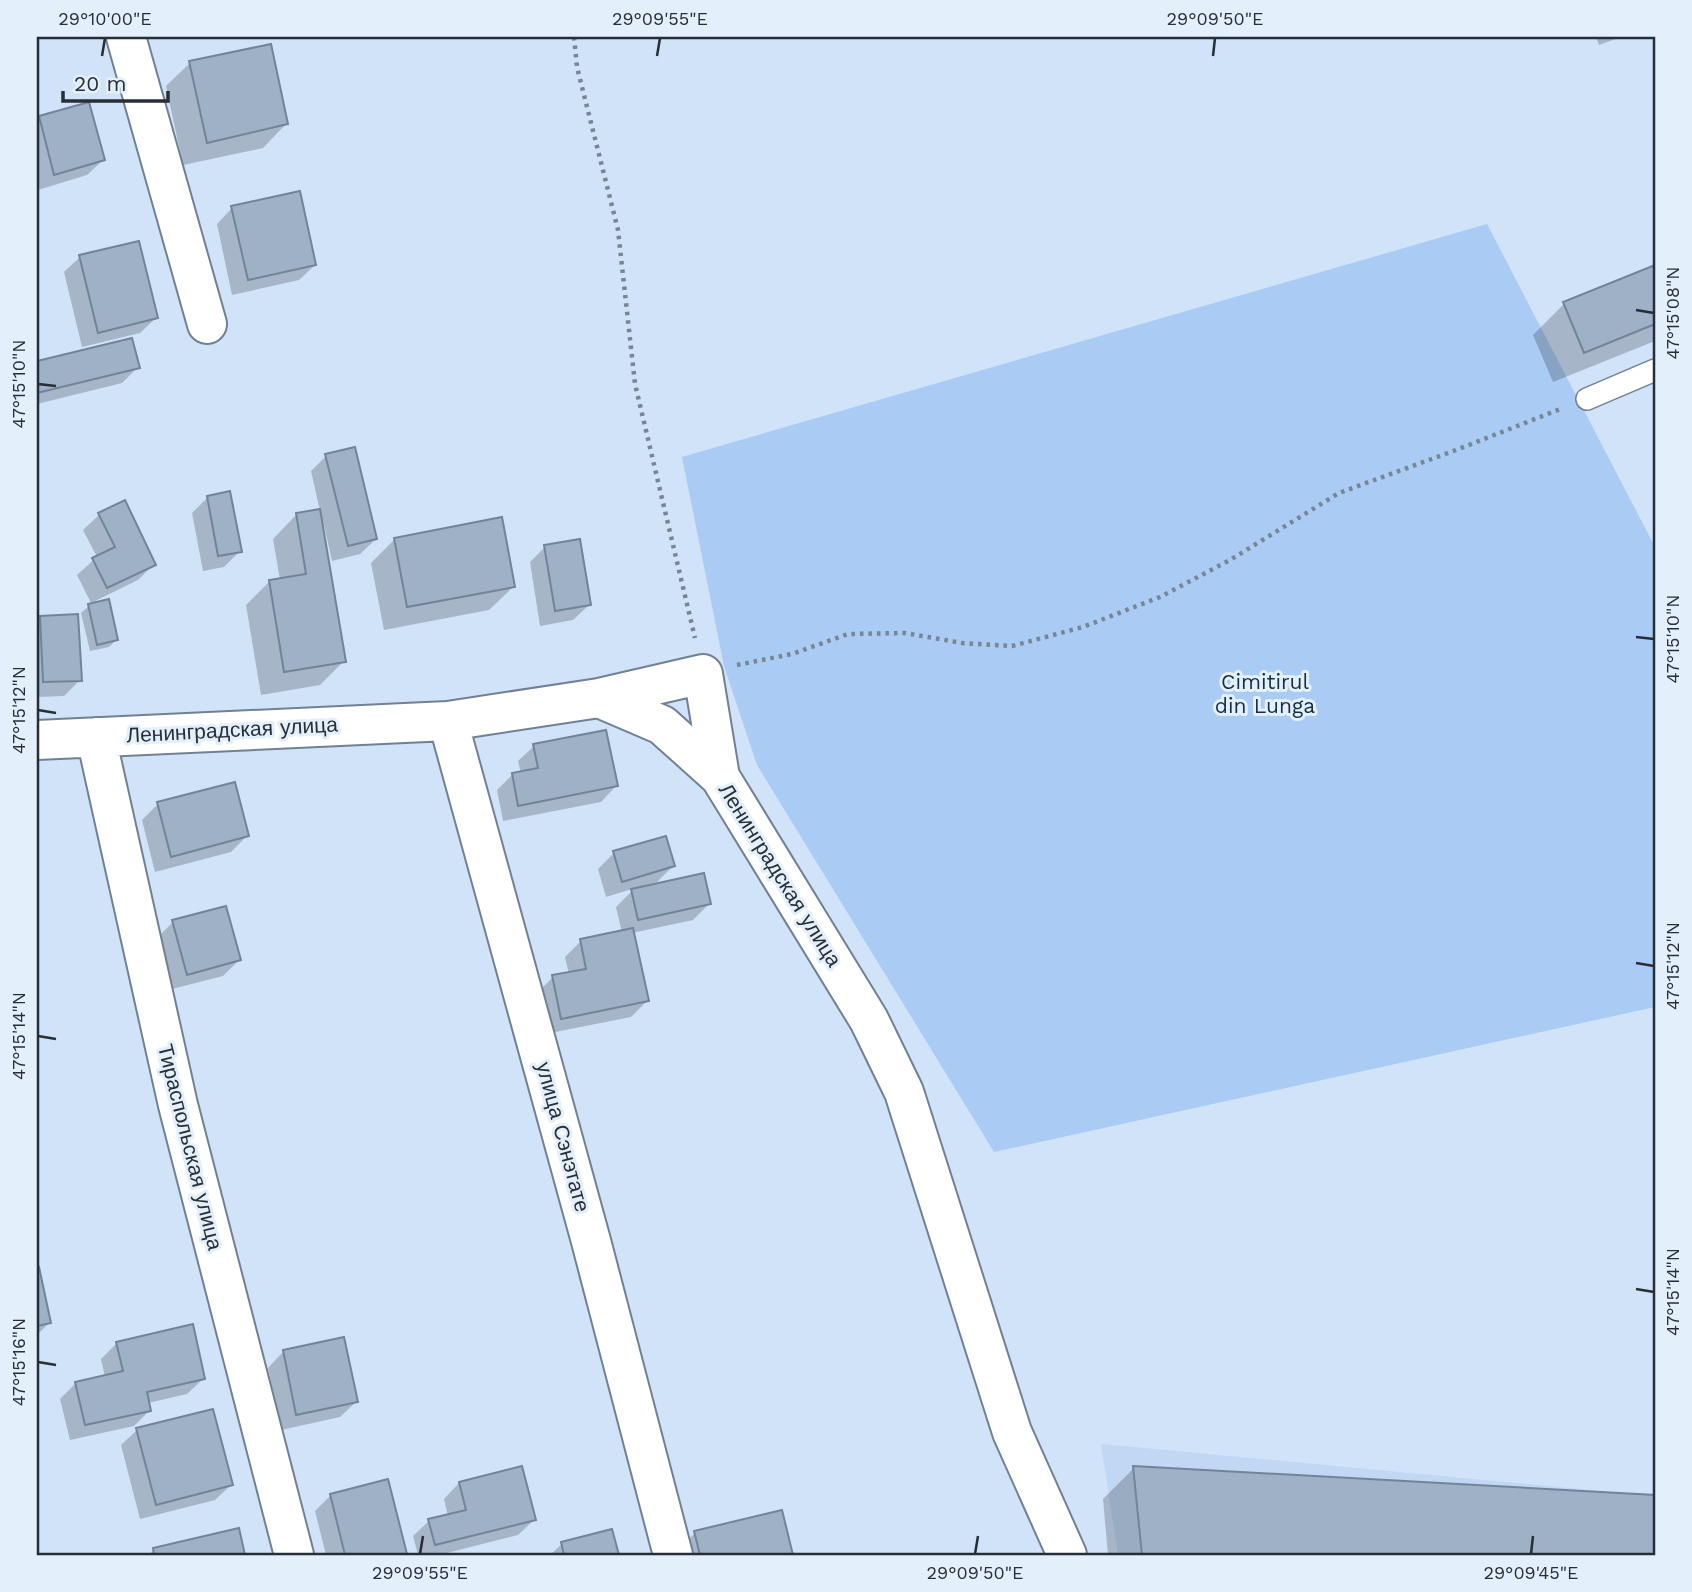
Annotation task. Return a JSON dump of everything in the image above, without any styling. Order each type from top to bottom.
[{"type":"street","points":[[127,37],[207,324]]},
{"type":"street","points":[[599,698],[703,674],[720,777]]},
{"type":"street","name":"Ленинградская улица","points":[[37,740],[448,721],[599,698],[662,724],[720,777],[869,1020],[904,1092],[1012,1432],[1067,1555]]},
{"type":"street","name":"улица Сэнэтате","points":[[448,721],[592,1241],[673,1555]]},
{"type":"street","name":"Тираспольская улица","points":[[96,737],[178,1105],[294,1555]]},
{"type":"lane","points":[[1587,399],[1655,370]]},
{"type":"path","points":[[574,37],[577,67],[618,230],[635,384],[703,674],[792,654],[848,634],[905,633],[962,643],[1012,646],[1083,627],[1160,597],[1230,560],[1339,493],[1587,399]]},
{"type":"shaded area","points":[[1101,1444],[1655,1496],[1655,1555],[1118,1555]]},
{"type":"green space","name":"Cimitirul din Lunga","points":[[1487,224],[1655,547],[1655,1007],[994,1152],[757,765],[724,666],[682,457]]},
{"type":"building","points":[[271,44],[288,124],[207,143],[189,61]]},
{"type":"building","points":[[89,102],[105,160],[54,175],[39,116]]},
{"type":"building","points":[[300,191],[316,265],[248,280],[231,206]]},
{"type":"building","points":[[139,241],[158,318],[98,333],[79,255]]},
{"type":"building","points":[[1655,265],[1655,324],[1584,353],[1563,302]]},
{"type":"building","points":[[132,338],[140,368],[37,393],[37,361]]},
{"type":"building","points":[[355,447],[377,539],[348,546],[325,454]]},
{"type":"building","points":[[230,491],[242,552],[218,556],[207,496]]},
{"type":"building","points":[[125,500],[156,565],[107,588],[92,558],[115,547],[98,513]]},
{"type":"building","points":[[320,509],[346,662],[284,672],[269,580],[306,574],[296,513]]},
{"type":"building","points":[[502,517],[515,587],[407,607],[394,538]]},
{"type":"building","points":[[580,539],[591,605],[555,611],[544,545]]},
{"type":"building","points":[[109,599],[118,640],[97,645],[88,604]]},
{"type":"building","points":[[78,614],[82,681],[43,682],[40,616]]},
{"type":"building","points":[[606,730],[618,786],[518,806],[512,773],[538,768],[533,744]]},
{"type":"building","points":[[235,782],[249,836],[171,857],[157,802]]},
{"type":"building","points":[[666,836],[675,866],[622,882],[613,851]]},
{"type":"building","points":[[704,873],[711,904],[638,920],[631,889]]},
{"type":"building","points":[[226,906],[241,960],[187,975],[172,920]]},
{"type":"building","points":[[633,928],[649,1001],[561,1019],[552,975],[586,969],[580,939]]},
{"type":"building","points":[[39,1267],[51,1323],[37,1326],[37,1268]]},
{"type":"building","points":[[193,1324],[205,1379],[147,1392],[151,1411],[85,1425],[75,1382],[123,1371],[116,1342]]},
{"type":"building","points":[[344,1337],[358,1402],[296,1415],[283,1350]]},
{"type":"building","points":[[213,1409],[233,1485],[156,1505],[136,1428]]},
{"type":"building","points":[[522,1466],[536,1520],[435,1545],[428,1519],[466,1510],[459,1482]]},
{"type":"building","points":[[1133,1466],[1655,1495],[1655,1555],[1142,1555]]},
{"type":"building","points":[[388,1479],[407,1554],[345,1555],[330,1494]]},
{"type":"building","points":[[782,1510],[793,1555],[700,1555],[694,1531]]},
{"type":"building","points":[[239,1528],[245,1555],[154,1555],[153,1548]]},
{"type":"building","points":[[612,1529],[619,1555],[564,1555],[561,1542]]}]
